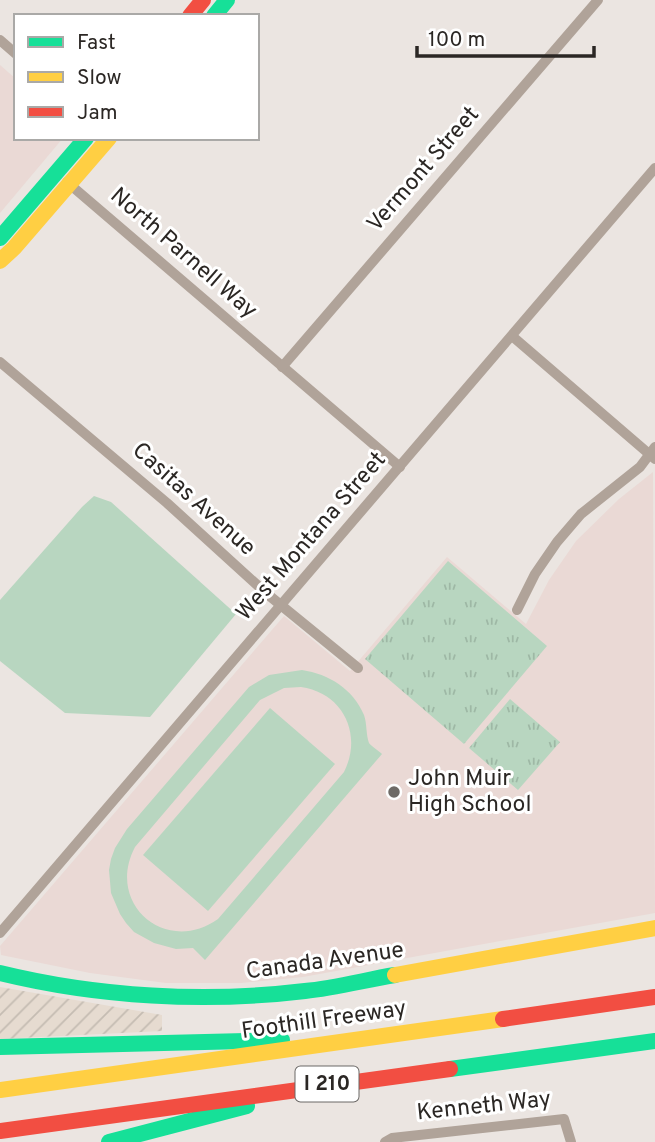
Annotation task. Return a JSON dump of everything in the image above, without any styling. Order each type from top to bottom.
[{"type":"main road","points":[[192,14],[203,0]]},
{"type":"main road","points":[[216,14],[227,0]]},
{"type":"main road","points":[[0,238],[84,140]]},
{"type":"main road","points":[[0,261],[15,248],[107,140]]},
{"type":"main road","name":"Canada Avenue","points":[[0,973],[64,985],[130,993],[204,998],[250,997],[320,989],[655,928]]},
{"type":"main road","name":"Foothill Freeway","points":[[0,1090],[652,997]]},
{"type":"main road","points":[[0,1047],[172,1041],[364,1039]]},
{"type":"main road","name":"I 210","points":[[0,1130],[655,1041]]},
{"type":"main road","points":[[109,1142],[341,1082]]},
{"type":"street","name":"Vermont Street","points":[[282,367],[598,0]]},
{"type":"street","points":[[0,40],[14,52]]},
{"type":"street","name":"West Montana Street","points":[[0,933],[655,168]]},
{"type":"street","name":"North Parnell Way","points":[[56,172],[400,467]]},
{"type":"street","points":[[512,336],[653,453],[640,467],[581,514],[557,542],[535,575],[517,610]]},
{"type":"street","name":"Casitas Avenue","points":[[0,362],[167,503],[281,605],[358,668]]},
{"type":"street","name":"Kenneth Way","points":[[385,1142],[392,1138],[565,1119],[571,1142]]},
{"type":"shaded area","points":[[0,65],[14,77],[14,140],[61,140],[0,213]]},
{"type":"shaded area","name":"John Muir High School","points":[[653,472],[655,913],[303,977],[241,983],[166,983],[90,973],[1,955],[0,946],[284,616],[350,671],[447,557],[526,624],[549,580],[576,541],[619,499]]},
{"type":"shaded area","points":[[0,987],[162,1015],[162,1031],[0,1039]]},
{"type":"green space","points":[[94,496],[111,502],[236,614],[150,717],[65,713],[0,661],[0,600]]},
{"type":"green space","points":[[448,561],[547,646],[464,744],[365,659]]},
{"type":"green space","points":[[302,670],[322,675],[339,684],[359,706],[365,718],[369,743],[382,754],[205,960],[193,948],[176,949],[154,943],[134,932],[120,914],[111,893],[111,859],[127,829],[249,687],[269,675]],"holes":[[[301,687],[328,697],[338,707],[350,730],[351,744],[344,772],[218,919],[198,929],[179,931],[161,928],[146,918],[134,905],[128,888],[128,868],[135,847],[260,700],[284,688]]]},
{"type":"green space","points":[[510,699],[560,742],[518,790],[469,748]]},
{"type":"green space","points":[[270,708],[335,764],[208,911],[143,855]]},
{"type":"traffic: fast","points":[[216,14],[227,0]]},
{"type":"traffic: fast","points":[[0,238],[84,140]]},
{"type":"traffic: fast","points":[[0,973],[75,988],[190,997],[305,991],[395,975]]},
{"type":"traffic: fast","points":[[0,1047],[282,1040]]},
{"type":"traffic: fast","points":[[450,1069],[655,1041]]},
{"type":"traffic: fast","points":[[109,1142],[247,1106]]},
{"type":"traffic: slow","points":[[0,261],[107,140]]},
{"type":"traffic: slow","points":[[395,975],[655,928]]},
{"type":"traffic: slow","points":[[0,1090],[503,1019]]},
{"type":"traffic: jam","points":[[192,14],[203,0]]},
{"type":"traffic: jam","points":[[503,1019],[655,997]]},
{"type":"traffic: jam","points":[[0,1131],[450,1069]]},
{"type":"place","name":"John Muir High School","points":[[394,792]]}]
